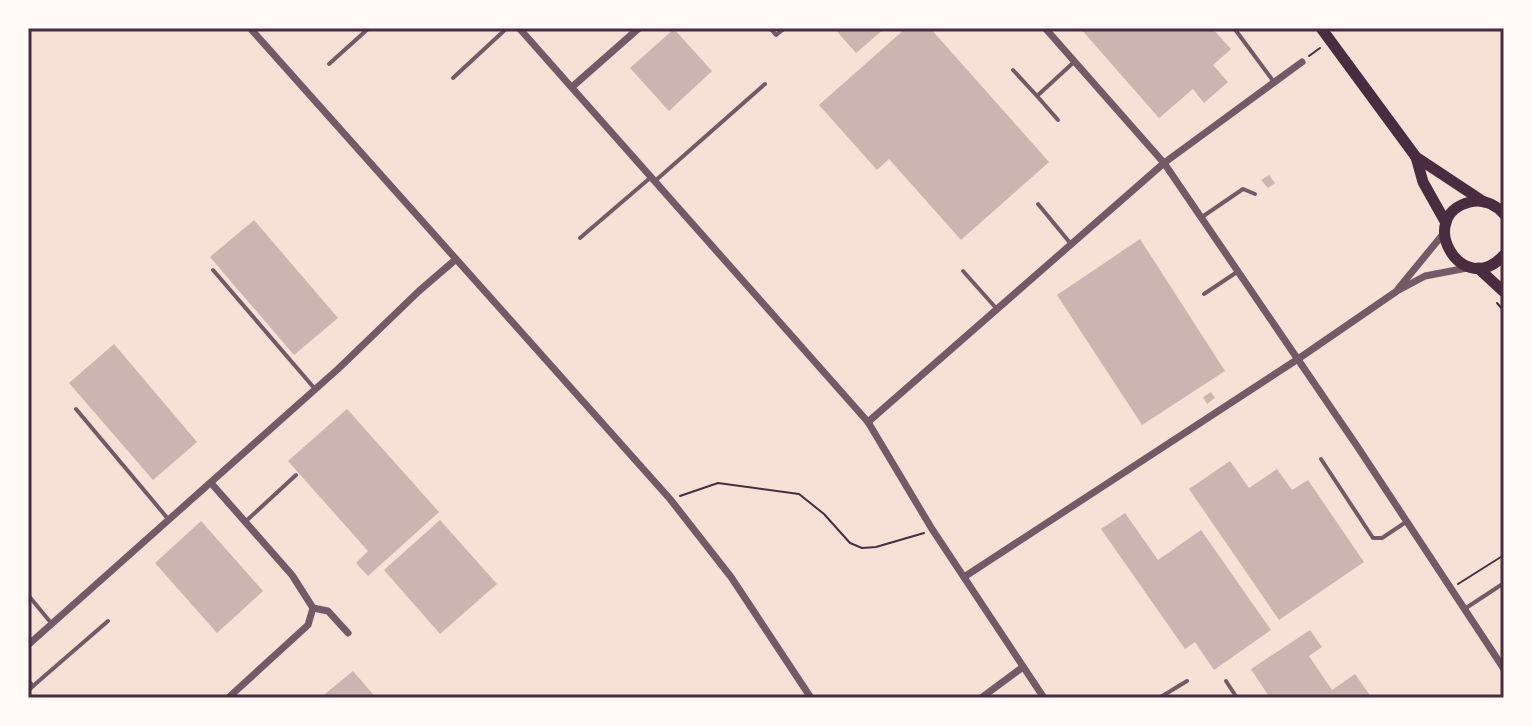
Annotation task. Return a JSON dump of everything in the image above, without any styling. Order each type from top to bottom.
[{"type":"main road","points":[[1321,28],[1416,157],[1504,214]]},
{"type":"main road","points":[[1416,157],[1423,182],[1445,228],[1451,255],[1459,263],[1474,268],[1494,264],[1504,255]]},
{"type":"main road","points":[[1445,228],[1452,213],[1461,205],[1473,201],[1484,202]]},
{"type":"main road","points":[[1474,268],[1498,295]]},
{"type":"street","points":[[250,28],[670,499],[731,577],[811,698]]},
{"type":"street","points":[[519,28],[868,422],[932,529],[1044,698]]},
{"type":"street","points":[[1045,28],[1164,163],[1504,669]]},
{"type":"street","points":[[572,87],[635,29]]},
{"type":"street","points":[[868,422],[1164,163],[1302,62]]},
{"type":"street","points":[[1397,291],[1445,228]]},
{"type":"street","points":[[28,645],[455,260]]},
{"type":"street","points":[[964,577],[1397,291],[1425,276],[1474,268]]},
{"type":"street","points":[[211,483],[292,575],[313,608],[328,611],[348,633]]},
{"type":"street","points":[[228,698],[308,625],[313,608]]},
{"type":"street","points":[[981,698],[1023,667]]},
{"type":"lane","points":[[329,64],[369,28]]},
{"type":"lane","points":[[453,78],[507,28]]},
{"type":"lane","points":[[770,28],[776,35],[785,28]]},
{"type":"lane","points":[[1234,28],[1274,82]]},
{"type":"lane","points":[[1037,96],[1074,62]]},
{"type":"lane","points":[[1013,70],[1058,120]]},
{"type":"lane","points":[[580,238],[765,84]]},
{"type":"lane","points":[[1202,217],[1243,189],[1255,194]]},
{"type":"lane","points":[[1038,204],[1071,244]]},
{"type":"lane","points":[[213,270],[315,389]]},
{"type":"lane","points":[[963,271],[997,310]]},
{"type":"lane","points":[[1204,294],[1239,271]]},
{"type":"lane","points":[[76,409],[169,520]]},
{"type":"lane","points":[[1321,459],[1373,538],[1382,538],[1406,522]]},
{"type":"lane","points":[[245,522],[296,475]]},
{"type":"lane","points":[[1464,609],[1504,583]]},
{"type":"lane","points":[[28,595],[52,624]]},
{"type":"lane","points":[[28,691],[108,621]]},
{"type":"lane","points":[[28,680],[33,686]]},
{"type":"lane","points":[[1159,698],[1187,681]]},
{"type":"lane","points":[[1226,681],[1237,698]]},
{"type":"path","points":[[1302,62],[1330,39]]},
{"type":"path","points":[[1498,295],[1504,311]]},
{"type":"path","points":[[670,499],[718,483],[799,494],[824,514],[850,543],[862,548],[876,547],[932,529]]},
{"type":"path","points":[[1451,588],[1504,555]]},
{"type":"building","points":[[834,28],[885,28],[856,53]]},
{"type":"building","points":[[906,28],[930,28],[1049,162],[961,240],[889,159],[877,170],[819,105]]},
{"type":"building","points":[[1080,28],[1212,28],[1231,49],[1213,65],[1228,82],[1204,103],[1193,89],[1159,118]]},
{"type":"building","points":[[674,29],[712,71],[669,111],[630,68]]},
{"type":"building","points":[[1269,175],[1275,183],[1268,188],[1261,180]]},
{"type":"building","points":[[254,220],[338,318],[294,355],[210,257]]},
{"type":"building","points":[[1140,239],[1225,371],[1142,425],[1057,295]]},
{"type":"building","points":[[114,344],[197,442],[153,480],[69,383]]},
{"type":"building","points":[[1211,392],[1215,398],[1207,404],[1203,397]]},
{"type":"building","points":[[347,409],[439,512],[368,576],[356,563],[368,551],[288,461]]},
{"type":"building","points":[[1230,461],[1249,488],[1277,469],[1292,490],[1308,480],[1364,562],[1279,620],[1189,489]]},
{"type":"building","points":[[1125,513],[1158,560],[1201,530],[1271,630],[1214,670],[1195,642],[1185,649],[1101,529]]},
{"type":"building","points":[[440,520],[497,584],[440,634],[384,570]]},
{"type":"building","points":[[201,521],[263,591],[217,633],[155,563]]},
{"type":"building","points":[[1310,630],[1322,647],[1309,656],[1332,690],[1355,674],[1372,698],[1270,698],[1251,669]]},
{"type":"building","points":[[353,671],[376,698],[320,698]]}]
